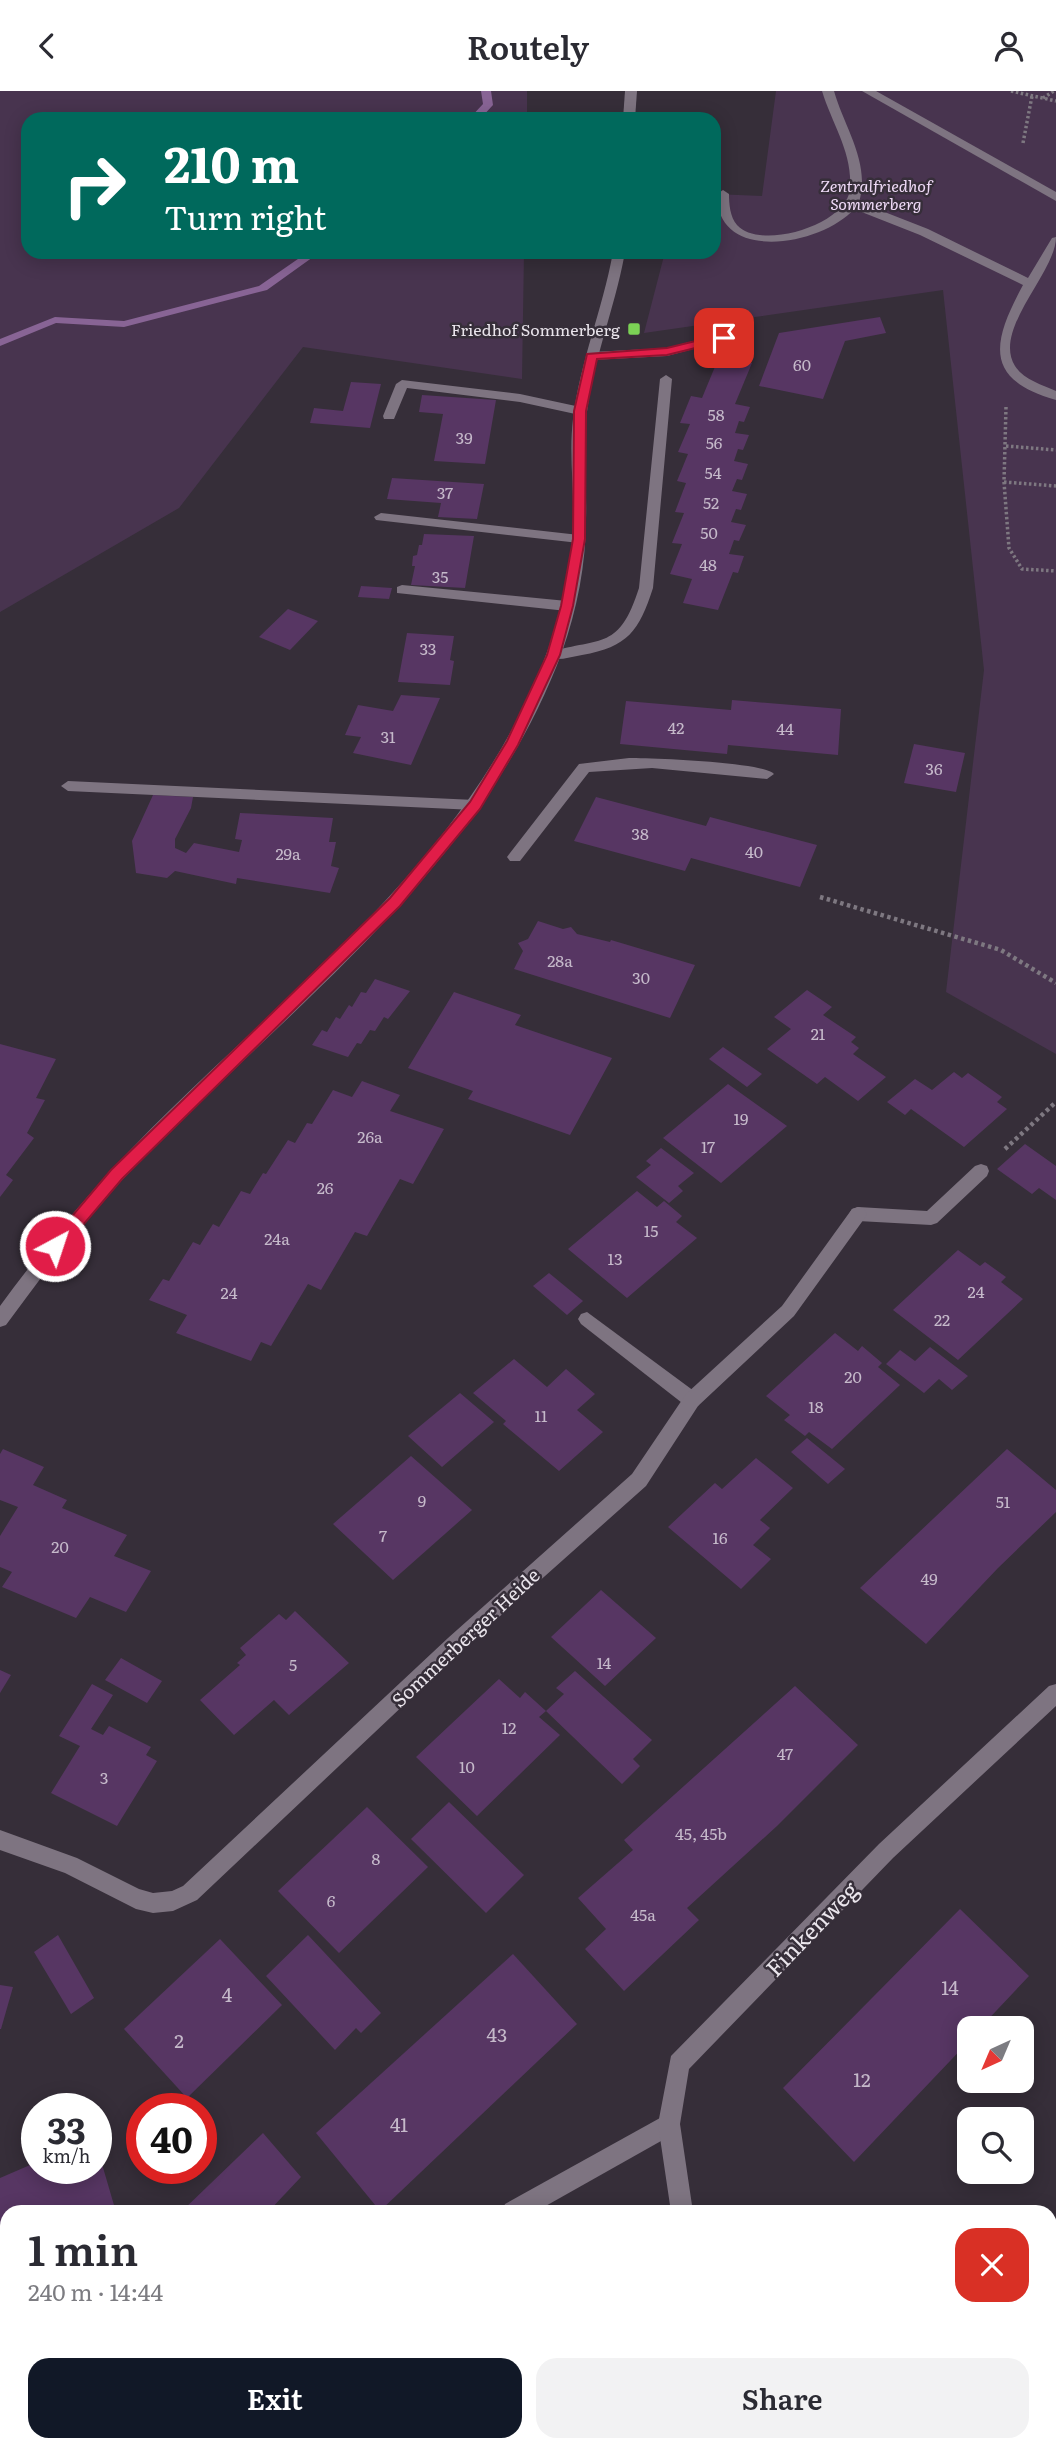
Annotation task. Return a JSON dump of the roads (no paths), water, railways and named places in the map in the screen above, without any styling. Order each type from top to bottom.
[{"type":"street","points":[[630,112],[631,91]]},
{"type":"street","points":[[723,194],[722,208],[734,228],[743,235],[772,238],[795,235],[816,228],[836,219],[852,204],[857,180],[828,91]]},
{"type":"street","points":[[868,91],[1056,197]]},
{"type":"street","points":[[852,204],[924,232],[1032,285]]},
{"type":"street","points":[[1056,241],[1009,323],[1002,348],[1007,365],[1024,381],[1056,397]]},
{"type":"street","points":[[0,1320],[40,1265],[117,1174],[395,902],[475,805],[530,710],[554,655],[567,606],[579,539],[580,411],[592,356],[613,292],[618,259]]},
{"type":"street","points":[[592,356],[667,352],[738,333]]},
{"type":"street","points":[[554,655],[617,641],[630,630],[640,610],[646,588],[666,379]]},
{"type":"street","points":[[389,416],[402,384],[520,398],[580,411]]},
{"type":"street","points":[[382,517],[579,539]]},
{"type":"street","points":[[402,590],[567,606]]},
{"type":"street","points":[[515,857],[584,768],[638,762],[767,774]]},
{"type":"street","points":[[68,786],[475,805]]},
{"type":"street","name":"Sommerberger Heide","points":[[0,1840],[71,1865],[136,1899],[153,1903],[173,1902],[190,1893],[455,1644],[639,1480],[692,1400],[788,1311],[858,1214],[932,1217],[981,1171]]},
{"type":"street","points":[[587,1319],[692,1400]]},
{"type":"street","name":"Finkenweg","points":[[680,2205],[669,2124],[679,2064],[886,1851],[1056,1693]]},
{"type":"street","points":[[525,2205],[669,2124]]},
{"type":"waterway","points":[[481,112],[488,105],[486,91]]},
{"type":"waterway","points":[[0,343],[55,320],[124,324],[263,288],[305,259]]},
{"type":"place","name":"Friedhof Sommerberg","points":[[634,329]]},
{"type":"park label","name":"Zentralfriedhof Sommerberg","points":[[876,194]]}]
